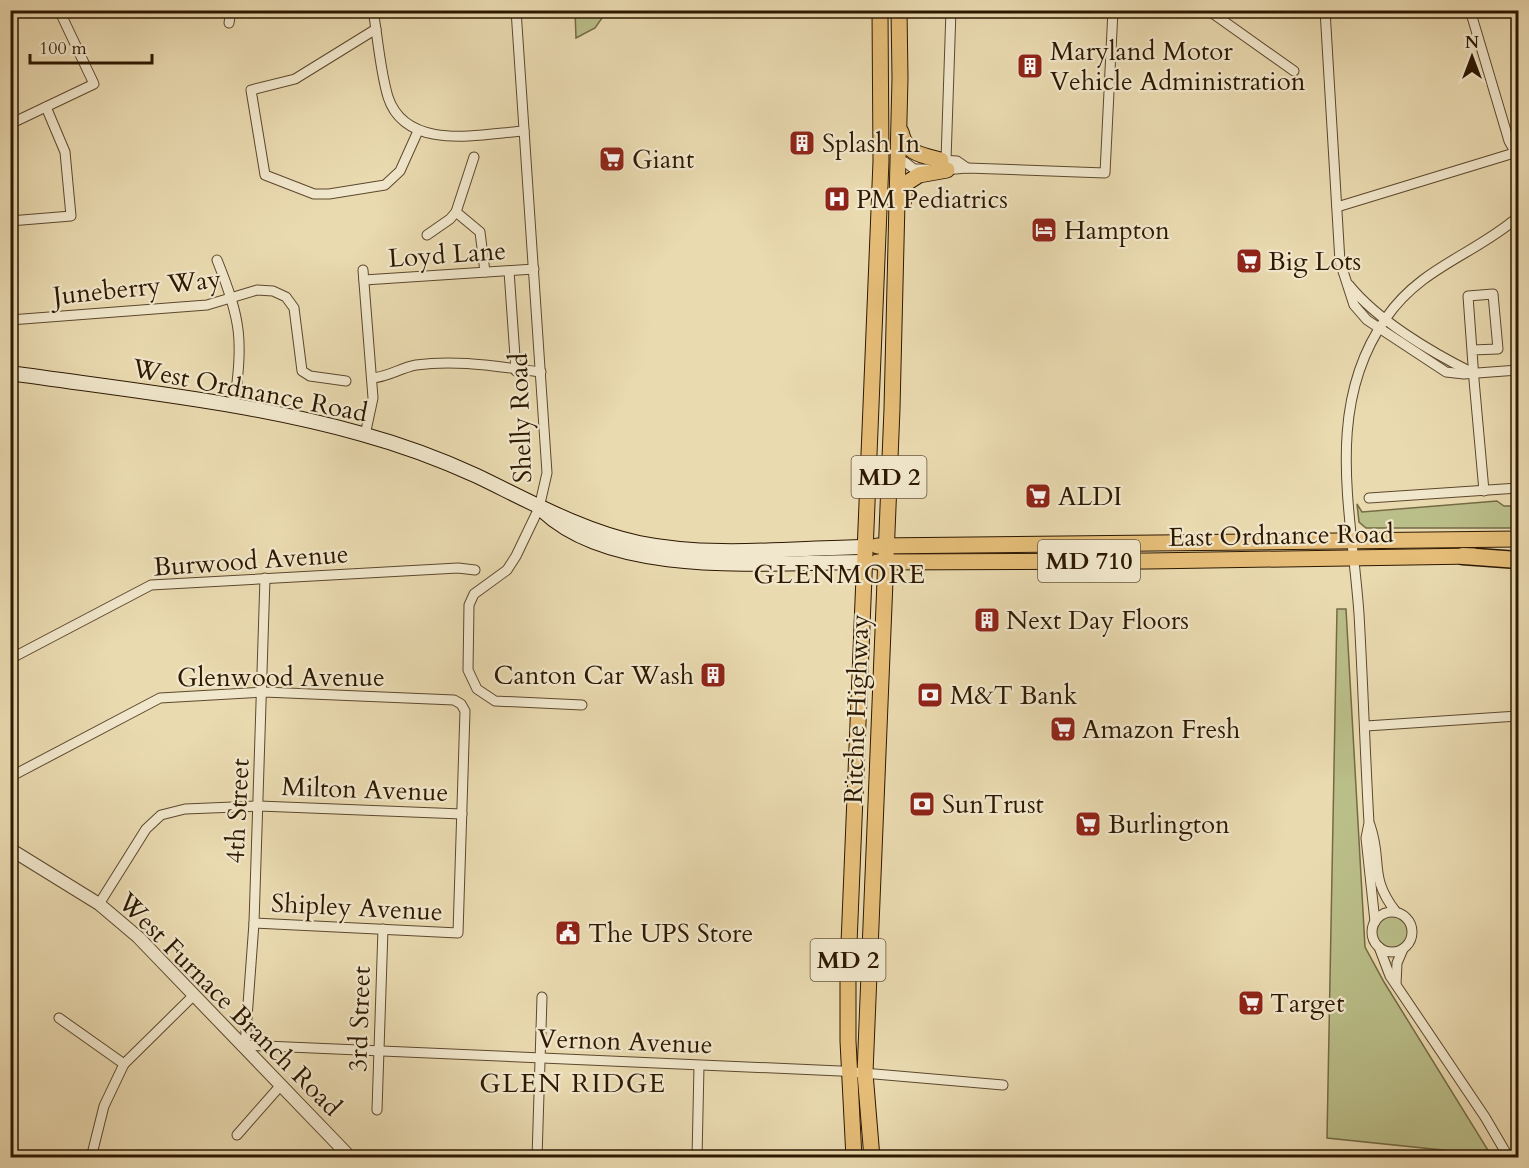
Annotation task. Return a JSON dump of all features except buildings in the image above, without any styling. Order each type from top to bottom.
[{"type":"highway","points":[[1463,556],[1518,560]]},
{"type":"main road","name":"Ritchie Highway","points":[[854,1158],[849,1072],[852,836],[881,161],[880,10]]},
{"type":"main road","name":"Ritchie Highway","points":[[872,1158],[865,1072],[887,546],[896,231],[902,162],[899,124],[899,10]]},
{"type":"main road","points":[[899,124],[904,142],[912,152],[945,164]]},
{"type":"main road","points":[[896,231],[903,215],[905,184],[945,164]]},
{"type":"main road","points":[[875,272],[883,295],[883,346],[894,353]]},
{"type":"main road","name":"West Ordnance Road","points":[[10,373],[234,406],[325,424],[365,435],[443,461],[539,508],[558,525],[595,543],[664,560],[865,554]]},
{"type":"main road","name":"East Ordnance Road","points":[[865,554],[887,546],[1518,539]]},
{"type":"main road","name":"East Ordnance Road","points":[[865,554],[886,562],[1518,555]]},
{"type":"street","points":[[10,124],[94,84],[59,10]]},
{"type":"street","points":[[229,23],[231,10]]},
{"type":"street","points":[[373,10],[391,104],[401,118],[418,131],[455,136],[524,131]]},
{"type":"street","name":"Shelly Road","points":[[516,10],[547,460],[546,486],[539,508],[507,570],[474,594],[469,605],[468,670],[477,689],[495,701],[582,705]]},
{"type":"street","points":[[945,164],[951,10]]},
{"type":"street","points":[[902,162],[914,169],[945,164],[967,168],[1105,173],[1113,10]]},
{"type":"street","points":[[1208,10],[1294,71]]},
{"type":"street","points":[[1325,10],[1340,262],[1354,305],[1379,329],[1446,372],[1518,370]]},
{"type":"street","points":[[1337,207],[1516,155],[1470,10]]},
{"type":"street","points":[[376,29],[295,79],[251,90],[265,175],[314,194],[329,194],[385,185],[400,171],[418,131]]},
{"type":"street","points":[[10,221],[72,216],[65,152],[46,107]]},
{"type":"street","points":[[427,235],[456,212],[474,157]]},
{"type":"street","points":[[456,212],[480,232],[485,272]]},
{"type":"street","points":[[1509,1158],[1390,976],[1372,934],[1375,922],[1366,838],[1369,823],[1366,726],[1355,558],[1351,542],[1345,457],[1348,409],[1358,369],[1385,319],[1417,282],[1518,217]]},
{"type":"street","points":[[216,260],[232,298],[241,343],[234,406]]},
{"type":"street","name":"Loyd Lane","points":[[372,378],[363,275],[534,269]]},
{"type":"street","points":[[508,271],[516,371]]},
{"type":"street","points":[[1346,282],[1360,299],[1385,319],[1474,373]]},
{"type":"street","name":"Juneberry Way","points":[[10,320],[207,305],[257,290],[273,291],[286,297],[294,308],[302,371],[310,376],[346,381]]},
{"type":"street","points":[[1472,350],[1498,349],[1494,294],[1468,296],[1472,350],[1484,491]]},
{"type":"street","points":[[365,435],[372,411],[372,378],[390,376],[417,365],[482,363],[516,371],[541,372]]},
{"type":"street","points":[[1369,498],[1518,488]]},
{"type":"street","name":"Burwood Avenue","points":[[10,660],[151,585],[461,568],[475,570]]},
{"type":"street","name":"4th Street","points":[[245,1045],[254,923],[264,692],[265,578]]},
{"type":"street","name":"Glenwood Avenue","points":[[10,777],[160,698],[264,692],[454,700],[461,704],[465,711],[462,814]]},
{"type":"street","points":[[1366,726],[1518,716]]},
{"type":"street","name":"Milton Avenue","points":[[99,904],[146,829],[161,815],[205,806],[462,814]]},
{"type":"street","name":"Shipley Avenue","points":[[254,923],[458,933],[462,814]]},
{"type":"street","points":[[1369,823],[1374,837],[1379,886],[1396,912],[1404,916],[1412,926],[1410,942],[1403,949],[1397,963],[1396,984]]},
{"type":"street","name":"West Furnace Branch Road","points":[[12,853],[99,904],[138,937],[245,1045],[351,1158]]},
{"type":"street","points":[[1375,922],[1384,914],[1396,912]]},
{"type":"street","name":"3rd Street","points":[[377,1110],[383,929]]},
{"type":"street","points":[[1379,947],[1393,953],[1403,949]]},
{"type":"street","points":[[91,1158],[104,1106],[124,1064],[194,995]]},
{"type":"street","points":[[537,1158],[542,997]]},
{"type":"street","points":[[59,1018],[124,1064]]},
{"type":"street","name":"Vernon Avenue","points":[[245,1045],[865,1072],[1003,1085]]},
{"type":"street","points":[[697,1158],[699,1066]]},
{"type":"street","points":[[237,1135],[281,1085]]},
{"type":"green space","points":[[575,10],[607,11],[595,28],[576,38]]},
{"type":"green space","points":[[1497,501],[1504,506],[1518,506],[1518,528],[1366,528],[1359,522],[1357,504],[1362,512]]},
{"type":"green space","points":[[1337,609],[1346,609],[1365,947],[1384,982],[1491,1155],[1327,1138]]},
{"type":"green space","points":[[1392,916],[1403,921],[1408,932],[1403,943],[1392,948],[1381,943],[1376,932],[1381,921]]},
{"type":"place","name":"Maryland Motor Vehicle Administration","points":[[1030,66]]},
{"type":"place","name":"Splash In","points":[[802,143]]},
{"type":"place","name":"Giant","points":[[612,159]]},
{"type":"place","name":"PM Pediatrics","points":[[837,199]]},
{"type":"place","name":"Hampton","points":[[1044,230]]},
{"type":"place","name":"Big Lots","points":[[1249,261]]},
{"type":"place","name":"ALDI","points":[[1038,496]]},
{"type":"place","name":"Next Day Floors","points":[[987,620]]},
{"type":"place","name":"Canton Car Wash","points":[[713,675]]},
{"type":"place","name":"M&T Bank","points":[[930,695]]},
{"type":"place","name":"Amazon Fresh","points":[[1063,729]]},
{"type":"place","name":"SunTrust","points":[[922,804]]},
{"type":"place","name":"Burlington","points":[[1088,824]]},
{"type":"place","name":"The UPS Store","points":[[568,933]]},
{"type":"place","name":"Target","points":[[1251,1003]]},
{"type":"district","name":"GLENMORE","points":[[840,574]]},
{"type":"district","name":"GLEN RIDGE","points":[[573,1083]]}]
